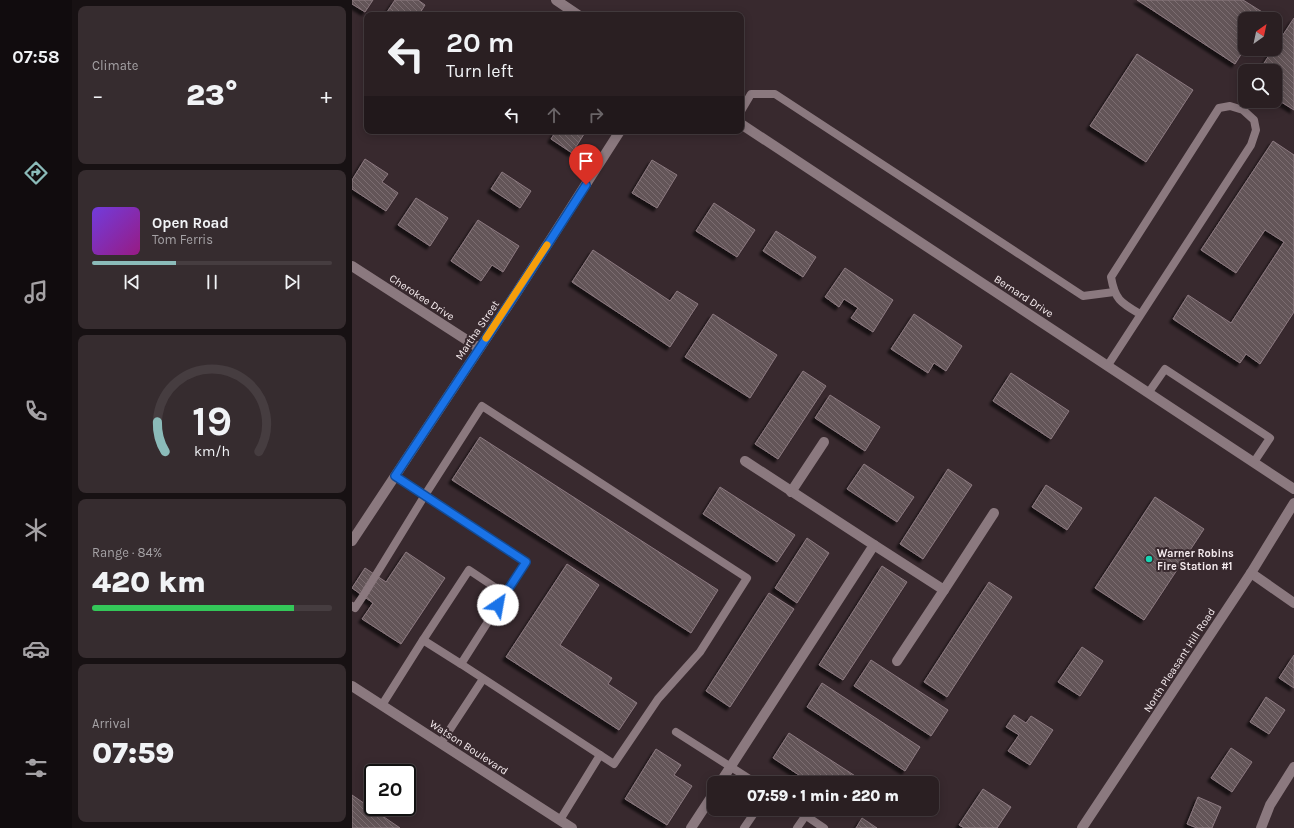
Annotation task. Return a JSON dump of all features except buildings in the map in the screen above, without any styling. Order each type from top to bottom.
[{"type":"street","points":[[556,0],[574,12]]},
{"type":"street","name":"Bernard Drive","points":[[744,126],[1294,489]]},
{"type":"street","name":"Martha Street","points":[[352,542],[618,134]]},
{"type":"street","name":"Cherokee Drive","points":[[352,266],[479,348]]},
{"type":"street","points":[[791,492],[824,442]]},
{"type":"street","points":[[745,462],[944,590]]},
{"type":"street","name":"North Pleasant Hill Road","points":[[1082,828],[1251,573],[1294,503]]},
{"type":"street","points":[[897,661],[994,513]]},
{"type":"street","points":[[724,776],[874,545]]},
{"type":"street","points":[[1251,573],[1294,603]]},
{"type":"street","name":"Watson Boulevard","points":[[352,686],[572,828]]},
{"type":"street","points":[[1261,828],[1270,805],[1294,767]]},
{"type":"street","points":[[691,828],[707,804]]},
{"type":"lane","points":[[744,106],[751,94],[775,94],[1083,296],[1114,292]]},
{"type":"lane","points":[[1108,365],[1251,145],[1256,130],[1254,120],[1243,110],[1230,106],[1219,108],[1111,277],[1114,292],[1124,304],[1140,314]]},
{"type":"lane","points":[[1149,392],[1165,369],[1270,438],[1254,462]]},
{"type":"lane","points":[[352,606],[355,608],[363,596],[482,406],[747,578],[700,652],[658,699],[614,764],[423,640]]},
{"type":"lane","points":[[395,476],[526,562],[461,664]]},
{"type":"lane","points":[[382,705],[469,570],[506,594]]},
{"type":"lane","points":[[441,743],[483,679]]},
{"type":"lane","points":[[676,732],[745,776]]},
{"type":"lane","points":[[560,820],[600,755]]},
{"type":"lane","points":[[744,828],[752,816]]},
{"type":"lane","points":[[798,828],[805,816]]},
{"type":"lane","points":[[807,816],[824,828]]},
{"type":"slow traffic","points":[[486,338],[547,245]]},
{"type":"place","name":"Warner Robins Fire Station #1","points":[[1149,559]]},
{"type":"route","points":[[498,605],[526,562],[395,476],[586,185]]}]
